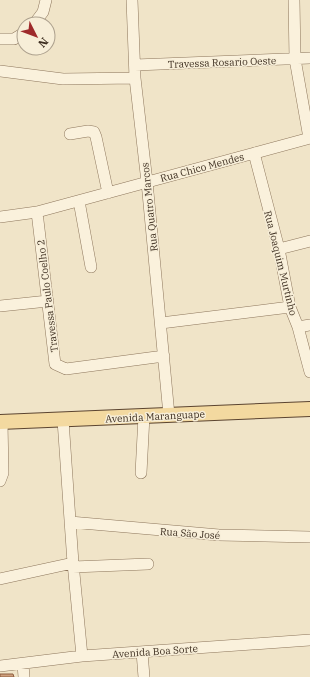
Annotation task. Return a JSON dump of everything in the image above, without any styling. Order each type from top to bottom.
[{"type":"main road","name":"Avenida Maranguape","points":[[1,422],[310,409]]},
{"type":"street","points":[[40,16],[43,12],[46,0]]},
{"type":"street","name":"Rua Quatro Marcos","points":[[132,0],[135,78],[147,182],[169,415]]},
{"type":"street","points":[[294,0],[295,59],[309,138]]},
{"type":"street","points":[[0,39],[16,38]]},
{"type":"street","name":"Travessa Rosario Oeste","points":[[135,66],[310,58]]},
{"type":"street","points":[[0,71],[63,79],[135,78]]},
{"type":"street","points":[[70,134],[88,131],[94,132],[108,192]]},
{"type":"street","name":"Rua Chico Mendes","points":[[0,217],[37,212],[309,138]]},
{"type":"street","name":"Rua Joaquim Murtinho","points":[[254,153],[279,249],[290,307],[298,327],[310,372]]},
{"type":"street","points":[[79,200],[91,267]]},
{"type":"street","name":"Travessa Paulo Coelho 2","points":[[37,212],[55,364],[66,369],[164,356]]},
{"type":"street","points":[[279,249],[310,241]]},
{"type":"street","points":[[0,306],[48,301]]},
{"type":"street","points":[[161,323],[290,307]]},
{"type":"street","points":[[298,327],[310,325]]},
{"type":"street","points":[[141,473],[144,416]]},
{"type":"street","points":[[63,420],[73,565],[82,656]]},
{"type":"street","points":[[0,482],[3,473],[1,422]]},
{"type":"street","name":"Rua São José","points":[[70,522],[219,536],[310,537]]},
{"type":"street","points":[[0,579],[73,565],[148,564]]},
{"type":"street","name":"Avenida Boa Sorte","points":[[0,666],[82,656],[310,640]]},
{"type":"street","points":[[142,652],[144,677]]},
{"type":"street","points":[[23,664],[24,677]]},
{"type":"building","points":[[0,674],[13,674],[14,677],[0,677]]}]
